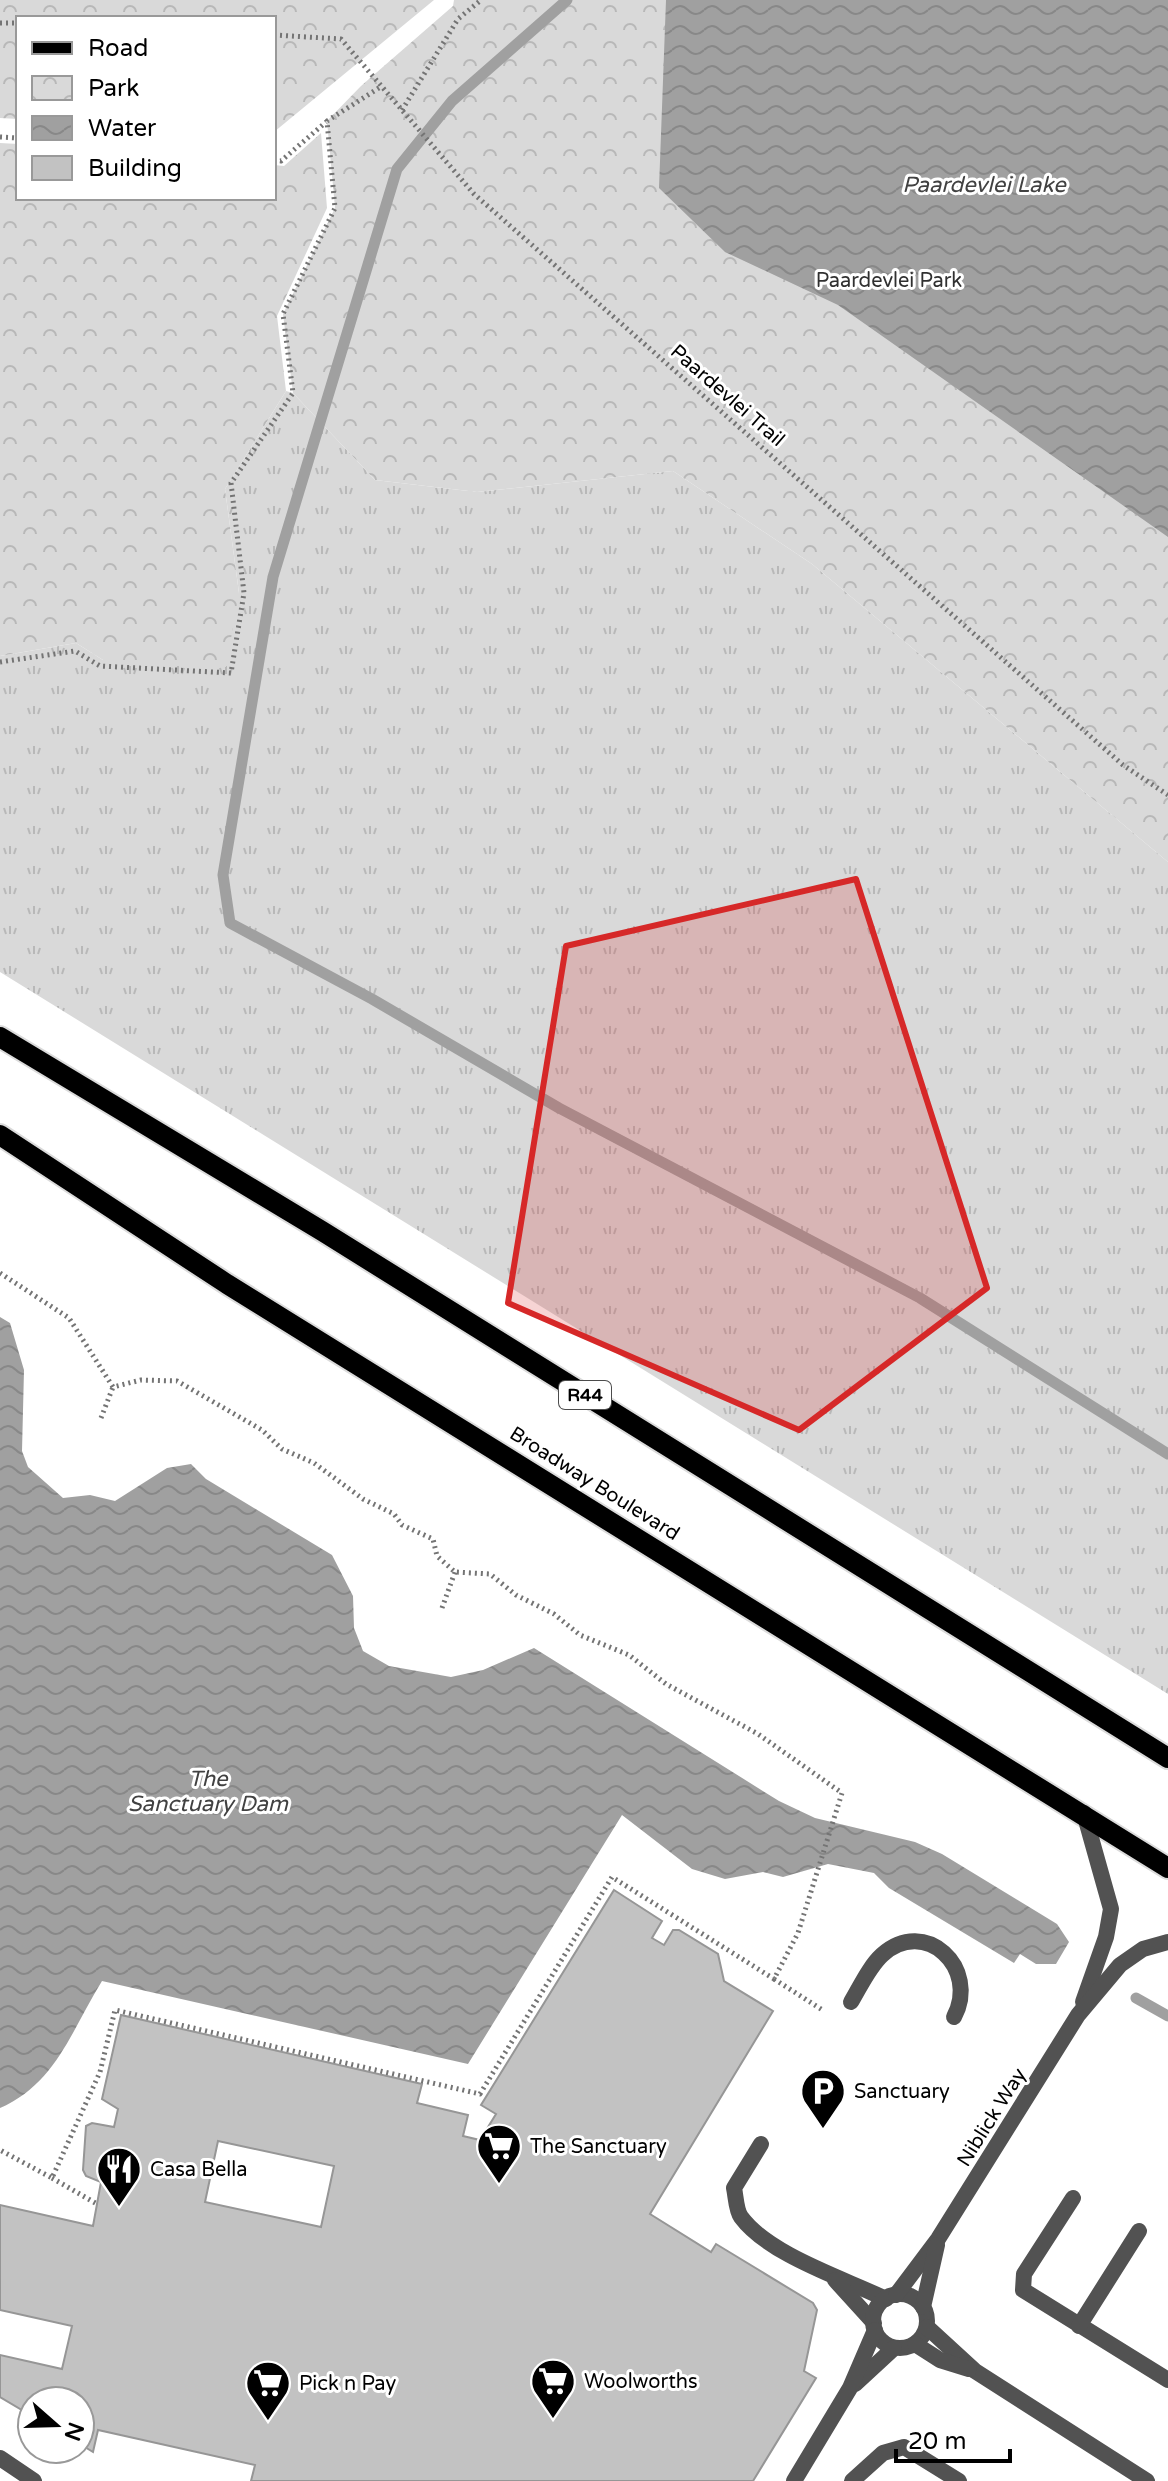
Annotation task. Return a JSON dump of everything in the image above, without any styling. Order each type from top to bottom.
[{"type":"main road","name":"R44","points":[[0,1037],[322,1231],[1168,1758]]},
{"type":"main road","name":"Broadway Boulevard","points":[[0,1135],[227,1284],[1084,1813],[1168,1868]]},
{"type":"street","name":"Niblick Way","points":[[1078,2015],[1106,1937],[1111,1909],[1084,1813]]},
{"type":"street","name":"Niblick Way","points":[[891,2297],[938,2239],[1078,2015],[1120,1965],[1143,1949],[1168,1942]]},
{"type":"street","points":[[851,2002],[882,1955],[907,1943],[921,1943],[946,1954],[955,1964],[962,1991],[954,2017]]},
{"type":"street","points":[[761,2144],[734,2188],[739,2215],[757,2233],[834,2279],[891,2297],[907,2295],[923,2307],[927,2327],[975,2371],[1147,2481]]},
{"type":"street","points":[[1073,2198],[1021,2285],[1026,2293],[1168,2380]]},
{"type":"street","points":[[1079,2326],[1139,2231]]},
{"type":"street","name":"Niblick Way","points":[[923,2307],[938,2239]]},
{"type":"street","points":[[834,2279],[874,2326],[882,2341],[894,2348]]},
{"type":"street","points":[[794,2481],[850,2388],[874,2326],[875,2313],[891,2297]]},
{"type":"street","points":[[915,2344],[927,2327]]},
{"type":"street","points":[[850,2388],[894,2348],[915,2344],[940,2360],[975,2371]]},
{"type":"street","points":[[852,2481],[883,2453],[904,2447],[959,2481]]},
{"type":"street","points":[[0,2458],[34,2481]]},
{"type":"path","points":[[402,110],[458,19],[481,0]]},
{"type":"path","name":"Paardevlei Trail","points":[[276,35],[341,39],[474,194],[1123,765],[1168,795]]},
{"type":"path","points":[[276,160],[281,161],[327,121],[382,86]]},
{"type":"path","points":[[0,662],[75,651],[100,666],[231,673],[244,593],[231,483],[293,393],[283,314],[335,208],[327,121]]},
{"type":"path","points":[[0,1273],[69,1318],[113,1387]]},
{"type":"path","points":[[113,1387],[141,1380],[177,1381],[262,1430],[282,1449],[314,1463],[363,1499],[394,1514],[402,1525],[433,1539],[437,1556],[455,1572],[490,1574],[516,1595],[554,1614],[580,1635],[629,1655],[666,1684],[758,1734],[842,1793],[803,1919],[774,1979]]},
{"type":"path","points":[[101,1418],[113,1387]]},
{"type":"path","points":[[442,1608],[455,1572]]},
{"type":"path","points":[[52,2178],[100,2072],[115,2010],[480,2094],[612,1877],[826,2012]]},
{"type":"path","points":[[0,2150],[97,2204]]},
{"type":"highlighted area","points":[[856,879],[987,1288],[799,1430],[508,1303],[566,946]]},
{"type":"green space","points":[[0,0],[434,0],[276,130],[276,16],[16,16],[16,119],[0,118]]},
{"type":"green space","name":"Paardevlei Park","points":[[454,0],[1168,0],[1168,862],[812,564],[673,471],[477,492],[375,480],[293,393],[283,314],[335,208],[327,121],[361,86],[453,6]]},
{"type":"green space","points":[[321,133],[327,208],[277,316],[286,391],[225,489],[239,593],[226,667],[103,660],[76,643],[0,656],[0,143],[16,144],[16,200],[276,200],[276,165],[284,166]]},
{"type":"green space","points":[[286,391],[293,393],[375,480],[477,492],[673,471],[812,564],[1168,862],[1168,1694],[0,972],[0,656],[76,643],[103,660],[239,593],[225,489]]},
{"type":"water","name":"Paardevlei Lake","points":[[666,0],[1168,0],[1168,537],[838,305],[725,252],[659,188]]},
{"type":"water","name":"The Sanctuary Dam","points":[[0,1317],[10,1323],[24,1370],[22,1451],[28,1467],[63,1498],[90,1495],[115,1501],[167,1468],[191,1464],[206,1479],[332,1555],[353,1596],[354,1628],[363,1651],[389,1666],[451,1677],[483,1670],[534,1648],[779,1801],[815,1818],[915,1842],[942,1854],[1057,1924],[1069,1942],[1056,1964],[1036,1964],[1020,1954],[1014,1963],[889,1888],[874,1873],[828,1864],[783,1877],[763,1872],[725,1879],[692,1869],[622,1815],[468,2064],[102,1981],[49,2070],[19,2098],[0,2108]]},
{"type":"building","name":"The Sanctuary","points":[[614,1890],[662,1921],[652,1938],[664,1945],[673,1930],[679,1930],[718,1954],[724,1981],[773,2011],[650,2214],[711,2252],[716,2244],[813,2303],[817,2310],[804,2371],[816,2378],[753,2481],[251,2481],[255,2465],[98,2430],[96,2439],[96,2385],[16,2385],[16,2406],[0,2397],[0,2355],[62,2369],[72,2326],[0,2310],[0,2205],[93,2226],[101,2182],[86,2176],[83,2170],[86,2126],[92,2123],[114,2127],[118,2109],[102,2099],[121,2015],[422,2084],[417,2103],[468,2115],[463,2136],[480,2140],[496,2114],[481,2105]],"holes":[[[218,2141],[334,2166],[321,2227],[205,2202]]]},
{"type":"waterway","points":[[567,0],[452,101],[397,169],[273,577],[223,875],[230,923],[372,999],[559,1108],[920,1298],[1168,1454]]},
{"type":"waterway","points":[[1136,1998],[1168,2016]]},
{"type":"place","name":"Sanctuary","points":[[823,2130]]},
{"type":"place","name":"The Sanctuary","points":[[499,2185]]},
{"type":"place","name":"Casa Bella","points":[[119,2208]]},
{"type":"place","name":"Woolworths","points":[[553,2420]]},
{"type":"place","name":"Pick n Pay","points":[[268,2422]]}]
